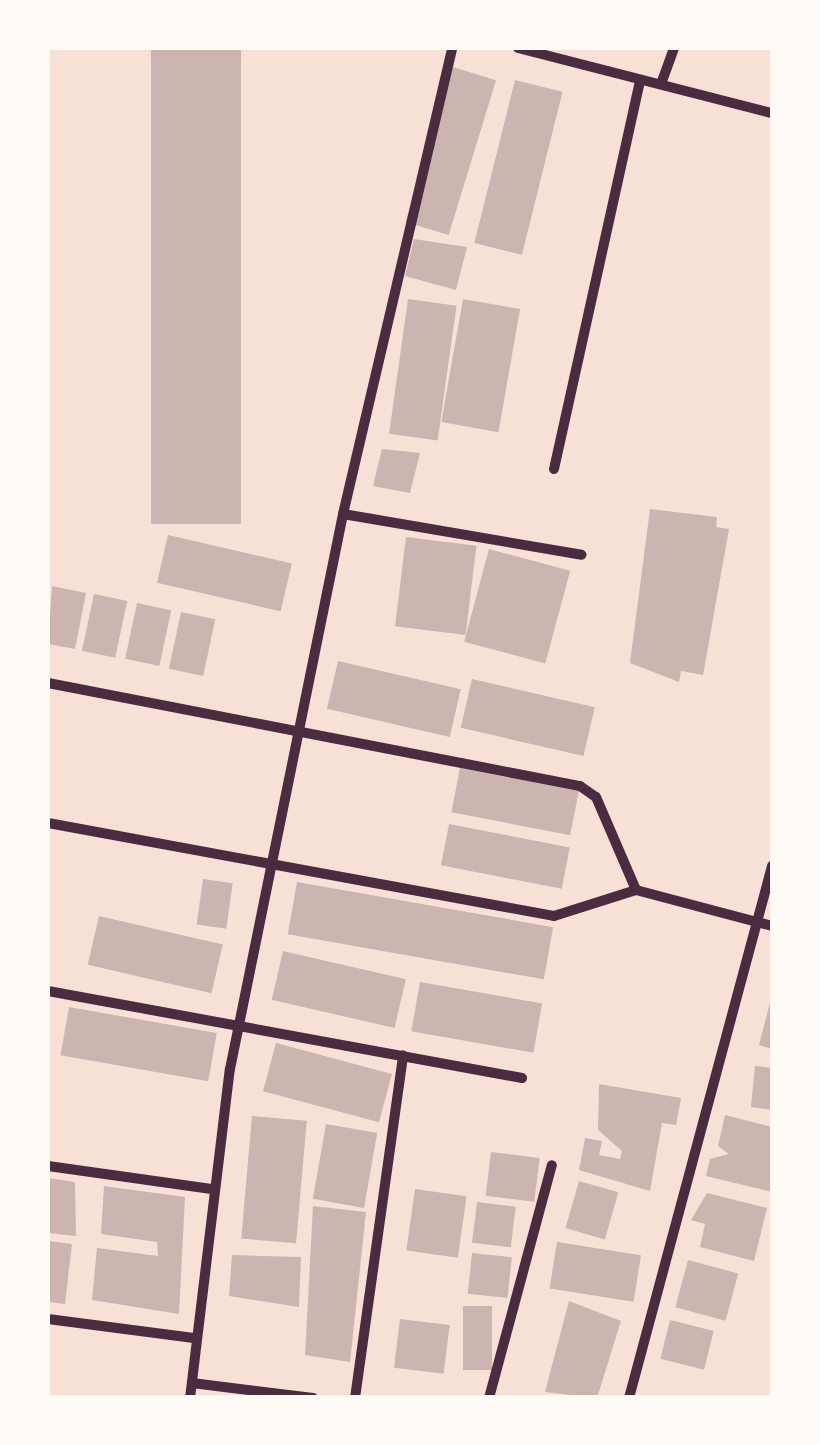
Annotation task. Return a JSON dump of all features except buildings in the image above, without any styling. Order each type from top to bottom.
[{"type":"street","points":[[190,1398],[211,1189],[240,1022],[344,514],[452,48]]},
{"type":"street","points":[[518,48],[772,113]]},
{"type":"street","points":[[661,84],[674,48]]},
{"type":"street","points":[[554,469],[640,80]]},
{"type":"street","points":[[344,514],[582,556]]},
{"type":"street","points":[[48,683],[580,786],[596,797],[636,890]]},
{"type":"street","points":[[48,823],[554,916],[636,890],[772,926]]},
{"type":"street","points":[[628,1398],[772,866]]},
{"type":"street","points":[[48,992],[240,1022],[522,1078]]},
{"type":"street","points":[[355,1398],[403,1054]]},
{"type":"street","points":[[490,1398],[552,1165]]},
{"type":"street","points":[[48,1166],[211,1189]]},
{"type":"street","points":[[48,1320],[194,1338]]},
{"type":"street","points":[[192,1383],[313,1398]]}]
